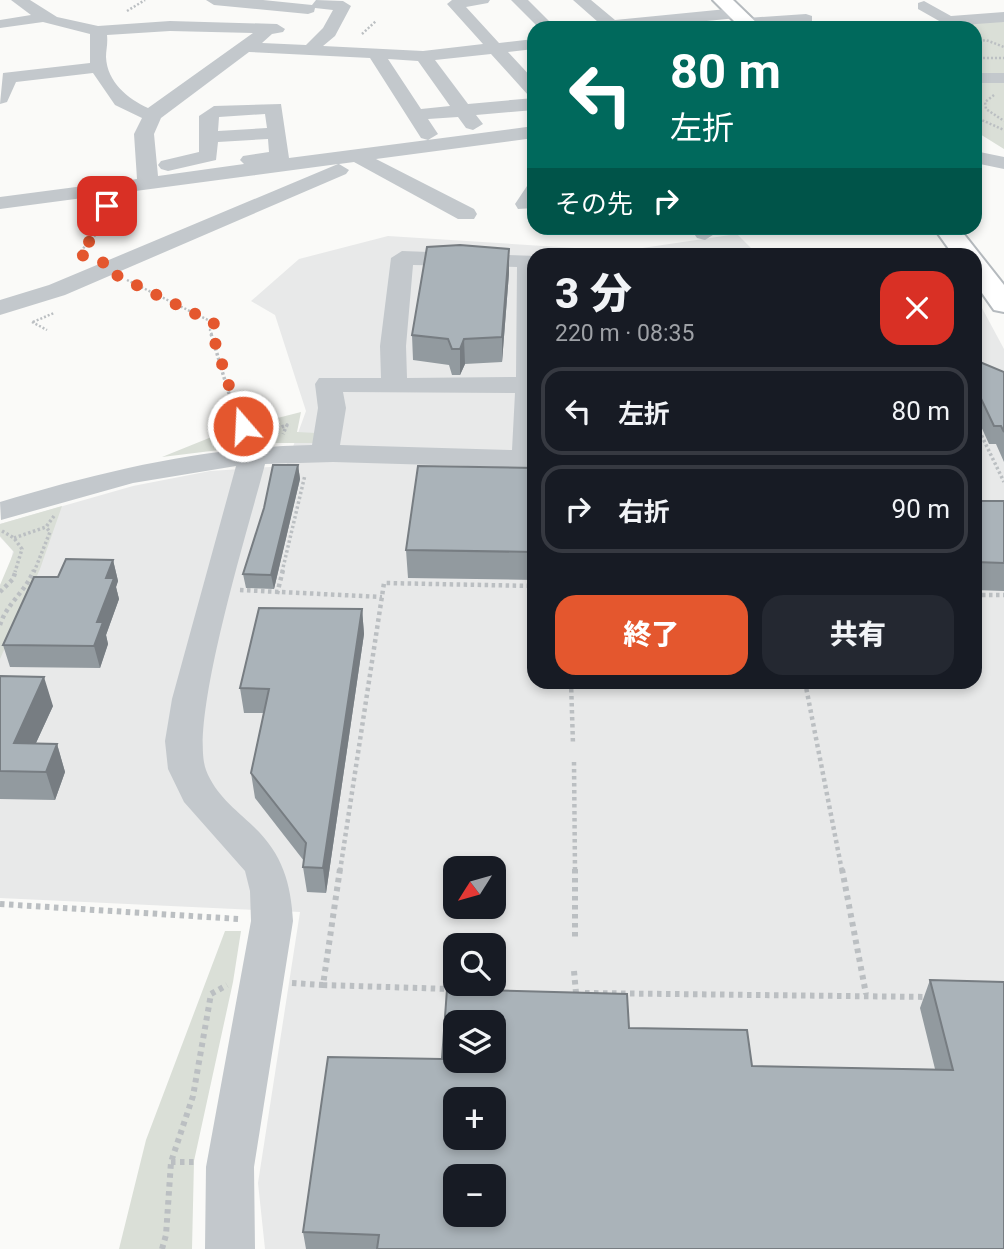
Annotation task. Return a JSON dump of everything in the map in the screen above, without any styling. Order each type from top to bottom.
[{"type":"main road","points":[[722,0],[745,21]]},
{"type":"main road","points":[[982,278],[990,294]]},
{"type":"street","points":[[19,0],[49,19],[98,31],[178,26],[362,34]]},
{"type":"street","points":[[214,0],[343,6],[329,32],[324,33],[310,50]]},
{"type":"street","points":[[482,0],[455,4],[527,83]]},
{"type":"street","points":[[519,0],[541,21]]},
{"type":"street","points":[[582,0],[611,21]]},
{"type":"street","points":[[148,177],[144,134],[153,115],[243,49],[284,30],[319,4]]},
{"type":"street","points":[[653,6],[670,20]]},
{"type":"street","points":[[924,6],[948,21],[1004,17]]},
{"type":"street","points":[[4,24],[49,19]]},
{"type":"street","points":[[31,33],[49,19]]},
{"type":"street","points":[[661,21],[806,19]]},
{"type":"street","points":[[171,49],[178,26]]},
{"type":"street","points":[[98,31],[100,50],[97,60],[101,87],[122,104],[138,112],[153,115]]},
{"type":"street","points":[[502,56],[527,47]]},
{"type":"street","points":[[212,50],[374,52],[430,67],[462,111],[475,140],[475,166]]},
{"type":"street","points":[[374,52],[435,144]]},
{"type":"street","points":[[391,80],[430,67],[502,56],[527,55]]},
{"type":"street","points":[[41,56],[97,60]]},
{"type":"street","points":[[27,96],[0,98],[9,76],[97,60]]},
{"type":"street","points":[[982,80],[1002,85]]},
{"type":"street","points":[[415,114],[527,105]]},
{"type":"street","points":[[0,203],[105,190],[202,159],[209,156],[208,116],[214,112],[274,108],[279,157],[218,163],[202,159]]},
{"type":"street","points":[[242,110],[249,160]]},
{"type":"street","points":[[208,137],[277,133]]},
{"type":"street","points":[[148,177],[370,156],[435,144],[527,133]]},
{"type":"street","points":[[370,156],[466,214]]},
{"type":"street","points":[[0,308],[57,290],[370,156]]},
{"type":"street","points":[[982,158],[1004,163]]},
{"type":"street","points":[[394,386],[393,346],[402,258],[527,260]]},
{"type":"street","points":[[314,465],[332,408],[328,384],[527,385]]},
{"type":"street","points":[[230,1249],[230,1167],[272,921],[273,895],[260,857],[202,799],[186,765],[183,741],[186,716],[248,441]]},
{"type":"street","points":[[1,511],[248,441],[314,465],[527,459]]},
{"type":"path","points":[[362,34],[376,21]]},
{"type":"path","points":[[982,41],[1004,47]]},
{"type":"path","points":[[982,58],[1004,58]]},
{"type":"path","points":[[1002,85],[985,102],[986,109],[1004,121]]},
{"type":"path","points":[[982,120],[1004,130]]},
{"type":"path","points":[[105,190],[108,221],[78,254],[103,262],[104,269],[214,323],[211,330],[234,401],[237,421],[248,441]]},
{"type":"path","points":[[982,436],[1004,482]]},
{"type":"path","points":[[277,594],[314,465]]},
{"type":"path","points":[[14,538],[46,527],[55,514],[51,506]]},
{"type":"path","points":[[0,625],[4,612],[26,590],[50,531],[46,527]]},
{"type":"path","points":[[0,530],[14,538],[22,549],[13,579],[0,592]]},
{"type":"path","points":[[323,985],[352,804],[359,729],[384,583],[527,586]]},
{"type":"path","points":[[236,589],[277,594],[382,597]]},
{"type":"path","points":[[982,595],[1004,595]]},
{"type":"path","points":[[571,689],[573,744]]},
{"type":"path","points":[[806,689],[866,994]]},
{"type":"path","points":[[574,762],[575,938]]},
{"type":"path","points":[[0,904],[272,921]]},
{"type":"path","points":[[574,971],[576,993]]},
{"type":"path","points":[[162,1249],[166,1235],[171,1163],[194,1096],[211,994],[233,982]]},
{"type":"path","points":[[282,982],[443,989]]},
{"type":"path","points":[[565,993],[866,994],[935,997]]},
{"type":"path","points":[[171,1163],[204,1163]]},
{"type":"shaded area","points":[[1004,18],[1004,149],[982,135],[982,21],[966,21]]},
{"type":"shaded area","points":[[738,235],[751,248],[642,248]]},
{"type":"shaded area","points":[[388,236],[575,248],[527,248],[527,689],[982,689],[982,308],[1004,349],[1004,1249],[265,1249],[258,1183],[300,912],[0,898],[0,585],[7,578],[13,551],[0,537],[0,524],[133,486],[210,471],[286,466],[306,411],[275,315],[251,301],[299,259]]},
{"type":"shaded area","points":[[301,412],[297,432],[316,433],[313,443],[277,443],[162,457],[214,436],[249,430],[258,423]]},
{"type":"shaded area","points":[[62,506],[40,569],[0,659],[0,585],[14,552],[0,536],[0,524]]},
{"type":"shaded area","points":[[225,931],[241,931],[233,982],[194,1161],[192,1249],[119,1249],[146,1140]]},
{"type":"building","points":[[460,245],[509,249],[502,337],[464,339],[460,349],[452,349],[448,339],[412,335],[427,247]]},
{"type":"building","points":[[982,363],[1004,372],[1004,432],[1001,426],[994,426],[982,401]]},
{"type":"building","points":[[273,465],[298,465],[271,575],[243,574],[264,508]]},
{"type":"building","points":[[418,466],[527,468],[527,552],[406,550]]},
{"type":"building","points":[[982,501],[1004,501],[1004,563],[982,562]]},
{"type":"building","points":[[66,559],[113,560],[106,578],[114,578],[97,622],[103,622],[94,646],[3,645],[34,577],[58,577]]},
{"type":"building","points":[[259,608],[362,609],[323,868],[303,867],[306,843],[251,773],[269,689],[240,688]]},
{"type":"building","points":[[0,676],[44,677],[14,743],[57,744],[46,772],[0,771]]},
{"type":"building","points":[[930,980],[1004,982],[1004,1249],[377,1249],[379,1235],[303,1232],[328,1057],[442,1059],[443,1045],[443,1073],[506,1073],[506,1010],[446,1010],[446,996],[506,996],[506,991],[627,994],[629,1028],[747,1030],[752,1066],[953,1070]]},
{"type":"route","points":[[107,206],[108,221],[78,254],[103,262],[104,269],[214,323],[210,326],[211,330],[234,401],[237,421],[243,426]]}]
